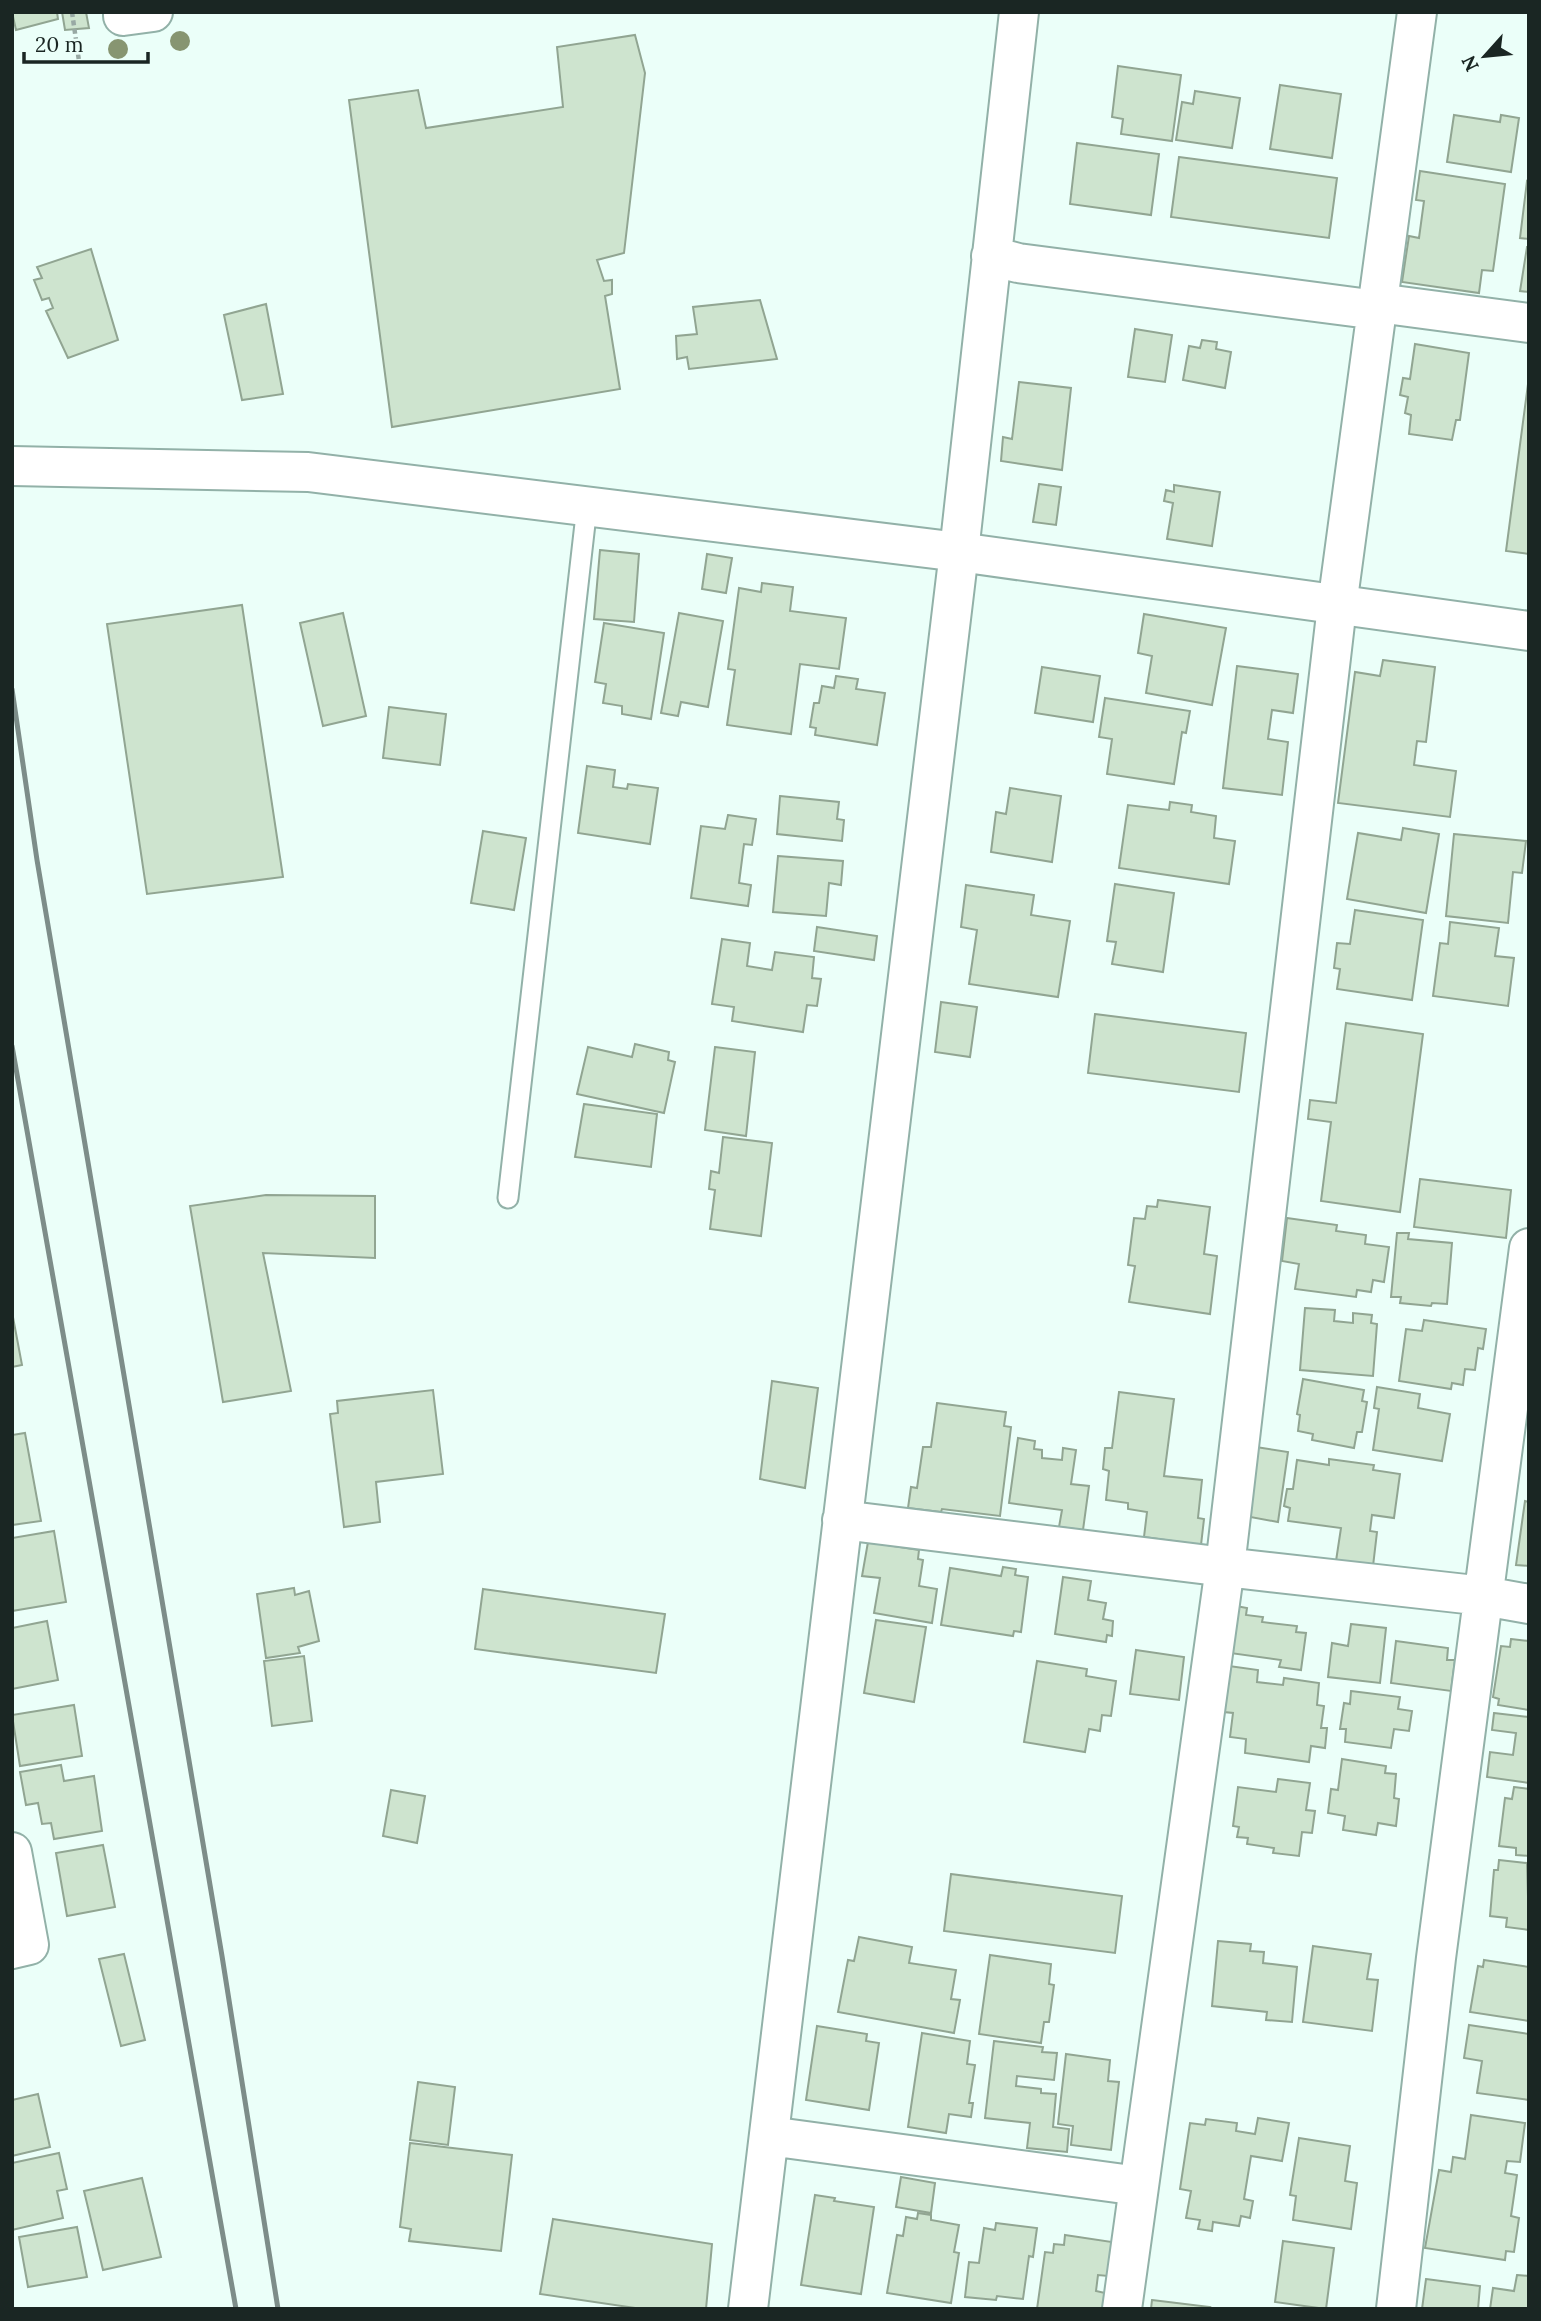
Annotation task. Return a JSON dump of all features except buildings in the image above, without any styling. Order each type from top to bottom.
[{"type":"street","points":[[123,12],[124,16],[153,12]]},
{"type":"street","points":[[748,2309],[959,552],[1019,12]]},
{"type":"street","points":[[1122,2309],[1225,1567],[1337,606],[1417,12]]},
{"type":"street","points":[[991,256],[1018,262],[1529,323]]},
{"type":"street","points":[[12,467],[308,472],[959,552],[1529,631]]},
{"type":"street","points":[[1396,2309],[1433,1983],[1529,1248]]},
{"type":"street","points":[[842,1520],[1484,1596],[1529,1604]]},
{"type":"street","points":[[12,1852],[29,1945],[12,1949]]},
{"type":"street","points":[[769,2136],[1139,2186]]},
{"type":"lane","points":[[508,1198],[587,506]]},
{"type":"path","points":[[72,12],[79,61]]},
{"type":"railway","points":[[12,689],[37,860],[222,1956],[278,2309]]},
{"type":"railway","points":[[12,1046],[236,2309]]}]
